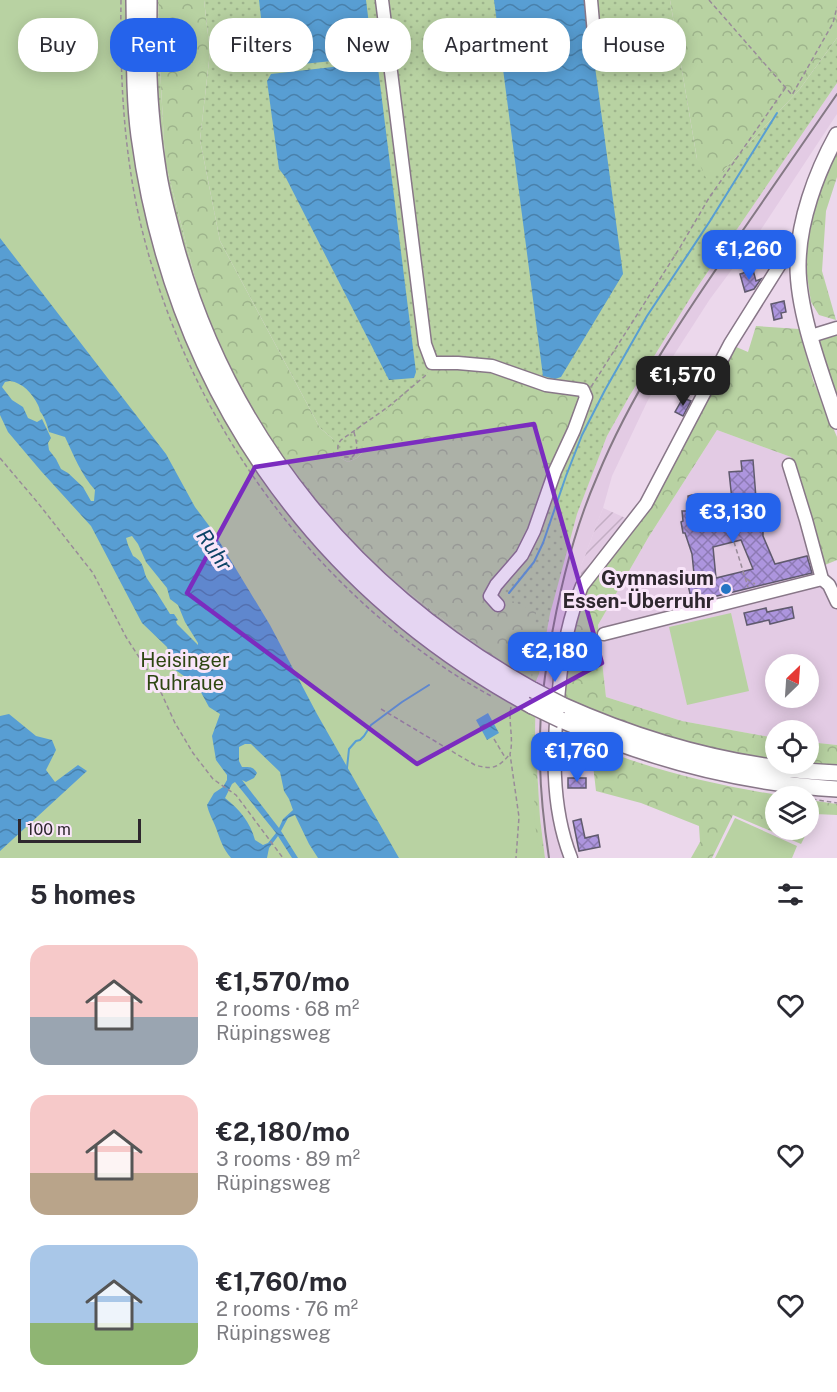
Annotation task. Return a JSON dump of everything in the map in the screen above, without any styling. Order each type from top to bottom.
[{"type":"main road","points":[[134,0],[135,78],[139,134],[155,222],[167,269],[206,368],[225,404],[253,451],[297,513],[354,576],[391,610],[436,646],[477,674],[533,698],[615,743],[658,757],[754,780],[837,789]]},
{"type":"main road","points":[[149,0],[149,78],[153,132],[168,218],[195,308],[236,396],[259,435],[332,533],[400,599],[533,698]]},
{"type":"main road","points":[[837,135],[804,219],[798,268],[801,300],[837,421]]},
{"type":"main road","points":[[562,713],[707,755],[792,770],[837,773]]},
{"type":"street","points":[[382,0],[424,344],[432,363],[492,366],[546,385],[583,390],[586,397],[555,471],[534,531],[522,555],[496,585],[490,596],[498,604]]},
{"type":"street","points":[[591,0],[593,18]]},
{"type":"street","points":[[571,858],[561,824],[554,767],[561,661],[576,599],[582,586],[646,504],[730,345],[789,250],[799,246]]},
{"type":"street","points":[[811,336],[837,328]]},
{"type":"street","points":[[789,465],[822,579],[837,602]]},
{"type":"street","points":[[604,634],[754,591],[822,579]]},
{"type":"path","points":[[709,0],[792,95],[833,23],[837,7]]},
{"type":"path","points":[[584,393],[591,387],[709,198],[786,87]]},
{"type":"path","points":[[354,432],[357,452],[352,457],[343,457],[338,450],[339,443],[425,376],[432,363]]},
{"type":"path","points":[[0,458],[93,573],[126,637],[159,688],[170,714],[203,768],[213,779],[236,795],[283,858]]},
{"type":"path","points":[[735,542],[746,578],[754,591]]},
{"type":"path","points":[[746,578],[754,591]]},
{"type":"path","points":[[512,706],[510,754],[519,818],[516,858]]},
{"type":"path","points":[[381,709],[476,765],[494,767],[502,763],[510,754]]},
{"type":"path","points":[[494,739],[506,759]]},
{"type":"path","points":[[573,762],[577,763],[582,758],[585,740]]},
{"type":"path","points":[[819,801],[837,803]]},
{"type":"highlighted area","points":[[534,424],[602,663],[417,764],[187,593],[255,467]]},
{"type":"shaded area","points":[[837,83],[837,114],[670,361],[647,402],[612,476],[603,508],[581,566],[581,582],[551,744],[568,856],[545,858],[535,734],[536,681],[550,614],[576,514],[607,436],[630,395],[694,292]]},
{"type":"shaded area","name":"Gymnasium Essen-Überruhr","points":[[717,430],[791,457],[825,565],[837,593],[837,745],[819,743],[819,720],[765,720],[765,736],[682,721],[606,697],[598,625],[648,538]]},
{"type":"shaded area","points":[[603,508],[630,520],[581,582],[581,566]]},
{"type":"green space","points":[[0,0],[159,0],[158,18],[110,18],[110,72],[160,72],[165,161],[201,302],[387,576],[504,666],[507,599],[489,590],[534,516],[555,455],[581,398],[363,452],[348,462],[333,454],[333,439],[320,428],[220,241],[200,140],[209,61],[209,72],[313,72],[313,18],[209,18],[209,43],[204,0],[670,0],[673,18],[582,18],[582,72],[682,72],[697,159],[722,172],[799,90],[837,38],[837,83],[694,292],[607,436],[577,514],[550,614],[536,681],[535,734],[523,733],[399,858],[33,72],[98,72],[98,18],[18,18],[18,39]]},
{"type":"green space","name":"Heisinger Ruhraue","points":[[0,0],[130,0],[132,18],[110,18],[110,72],[139,72],[162,266],[350,580],[535,712],[532,727],[535,824],[540,858],[0,858]]},
{"type":"green space","points":[[159,0],[204,0],[209,61],[200,140],[220,241],[320,428],[333,439],[333,454],[348,462],[357,458],[363,452],[360,433],[439,367],[495,374],[581,398],[555,455],[518,556],[489,590],[536,612],[531,682],[504,666],[387,576],[340,531],[246,402],[201,302],[165,161],[160,72],[197,72],[197,18],[158,18]]},
{"type":"green space","points":[[670,0],[837,0],[837,38],[799,90],[722,172],[707,180],[697,159],[682,72],[686,72],[686,18],[673,18]]},
{"type":"green space","points":[[837,142],[837,177],[826,211],[822,271],[836,320],[819,315],[811,302],[803,249],[817,195],[830,167]]},
{"type":"green space","points":[[756,326],[799,329],[813,380],[837,437],[837,560],[825,565],[791,457],[717,430],[648,538],[598,625],[606,697],[682,721],[765,736],[765,764],[706,754],[622,729],[559,699],[563,661],[574,613],[583,587],[648,505],[734,346],[748,352]]},
{"type":"green space","points":[[837,333],[837,407],[829,389],[819,341]]},
{"type":"green space","points":[[731,613],[749,691],[687,705],[669,627]]},
{"type":"green space","points":[[558,729],[610,752],[658,769],[765,792],[765,829],[733,815],[712,858],[691,858],[700,842],[699,826],[641,803],[596,791],[593,765],[556,766]]},
{"type":"green space","points":[[523,733],[535,734],[545,858],[528,858]]},
{"type":"green space","points":[[819,743],[837,745],[837,770],[819,769]]},
{"type":"green space","points":[[819,801],[837,804],[837,815],[819,814]]},
{"type":"green space","points":[[735,818],[765,832],[765,840],[784,840],[797,846],[792,858],[715,858]]},
{"type":"green space","points":[[792,840],[803,840],[801,844]]},
{"type":"water","points":[[259,0],[366,0],[368,18],[325,18],[325,62],[313,63],[313,18],[261,18]]},
{"type":"water","points":[[494,0],[586,0],[588,18],[582,18],[582,72],[596,72],[623,274],[561,377],[555,379],[543,376],[503,72],[570,72],[570,18],[496,18]]},
{"type":"water","points":[[325,68],[325,72],[378,72],[416,372],[414,378],[389,380],[286,178],[279,169],[267,81],[271,74],[313,72],[313,69]]},
{"type":"water","name":"Ruhr","points":[[0,238],[166,454],[195,507],[213,531],[270,625],[317,714],[399,858],[318,858],[295,815],[288,818],[281,831],[298,858],[292,858],[278,836],[269,848],[267,858],[231,858],[222,844],[207,805],[214,793],[223,787],[227,780],[227,775],[216,760],[212,736],[220,714],[209,707],[197,685],[174,669],[167,647],[142,623],[91,526],[8,432],[0,415]],"holes":[[[5,382],[15,382],[27,389],[38,405],[49,432],[65,437],[82,471],[95,490],[94,501],[91,501],[83,487],[61,469],[49,450],[48,443],[51,438],[42,419],[37,422],[28,418],[23,407],[12,400],[2,387]],[[132,536],[138,544],[146,562],[167,588],[170,599],[178,605],[198,645],[177,624],[178,620],[174,614],[170,614],[146,577],[142,564],[133,556],[126,538]],[[251,744],[280,772],[284,791],[293,810],[283,819],[279,828],[242,780],[246,782],[254,778],[257,773],[252,768],[242,767],[239,761],[239,747]],[[235,782],[276,833],[268,843],[263,845],[255,840],[244,817],[225,798]]]},
{"type":"water","points":[[488,713],[499,733],[487,740],[476,720]]},
{"type":"water","points":[[9,714],[36,736],[52,740],[56,750],[46,770],[55,782],[78,765],[87,771],[0,851],[0,716]]},
{"type":"building","points":[[753,270],[756,281],[761,279],[754,289],[745,292],[740,274]]},
{"type":"building","points":[[784,301],[786,312],[781,313],[782,318],[774,320],[771,304]]},
{"type":"building","points":[[683,398],[691,401],[683,416],[675,412]]},
{"type":"building","points":[[753,460],[756,498],[763,525],[763,536],[775,564],[807,556],[812,573],[692,602],[688,585],[695,584],[692,554],[685,533],[683,533],[682,511],[689,511],[688,496],[692,495],[695,511],[732,500],[729,472],[742,471],[741,461]],"holes":[[[741,540],[753,569],[716,578],[713,547]]]},
{"type":"building","points":[[792,607],[794,618],[770,624],[769,620],[747,625],[744,613],[766,608],[767,612]]},
{"type":"building","points":[[568,778],[586,778],[586,788],[568,788]]},
{"type":"building","points":[[581,819],[585,838],[598,835],[600,847],[579,851],[573,821]]},
{"type":"waterway","points":[[509,593],[534,562],[543,543],[582,435],[605,390],[647,316],[710,221],[777,113]]},
{"type":"waterway","points":[[347,768],[349,749],[364,736],[371,725],[429,685]]},
{"type":"railway","points":[[549,858],[540,770],[543,696],[562,584],[588,498],[610,446],[658,358],[837,94]]},
{"type":"place","name":"Gymnasium Essen-Überruhr","points":[[726,589]]}]
